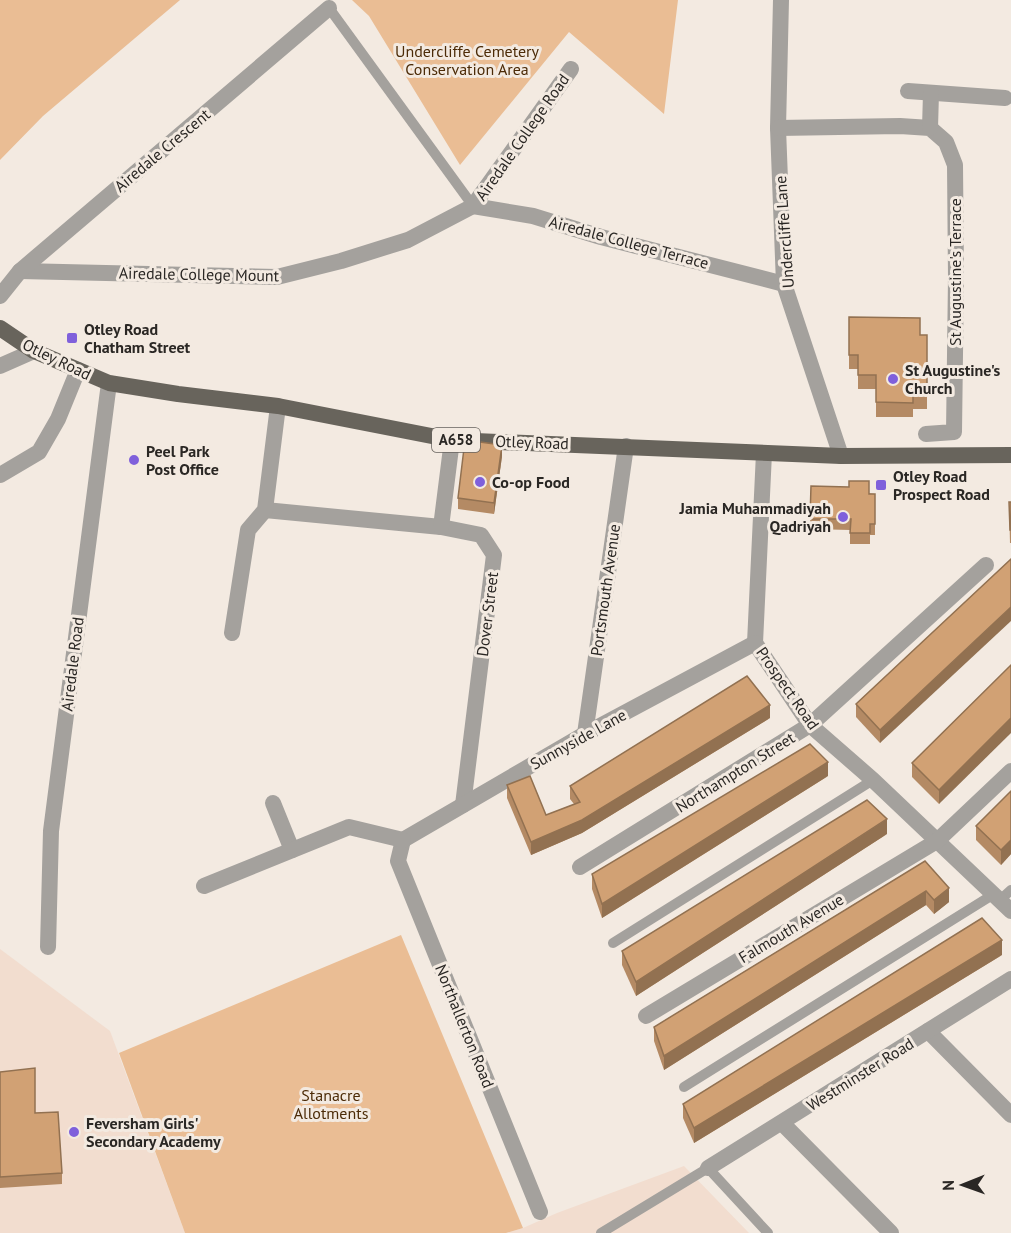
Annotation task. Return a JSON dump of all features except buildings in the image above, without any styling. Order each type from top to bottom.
[{"type":"main road","name":"Otley Road","points":[[0,328],[34,351],[109,383],[278,406],[452,440],[841,456],[1011,455]]},
{"type":"street","name":"Undercliffe Lane","points":[[781,0],[778,128],[784,284],[841,456]]},
{"type":"street","name":"Airedale Crescent","points":[[0,296],[20,271],[329,8]]},
{"type":"street","name":"Airedale College Road","points":[[473,206],[571,69]]},
{"type":"street","points":[[908,91],[1005,98]]},
{"type":"street","points":[[778,128],[900,126],[930,128],[931,93]]},
{"type":"street","name":"St Augustine's Terrace","points":[[926,434],[954,432],[955,165],[946,142],[930,128]]},
{"type":"street","name":"Airedale College Mount","points":[[20,271],[277,277],[408,240],[473,206]]},
{"type":"street","name":"Airedale College Terrace","points":[[473,206],[533,216],[601,237],[784,284]]},
{"type":"street","points":[[0,366],[34,351]]},
{"type":"street","points":[[0,475],[39,452],[58,419],[78,370]]},
{"type":"street","name":"Airedale Road","points":[[48,947],[51,831],[109,383]]},
{"type":"street","points":[[232,633],[248,530],[265,510],[278,406]]},
{"type":"street","points":[[441,527],[452,440]]},
{"type":"street","name":"Portsmouth Avenue","points":[[585,734],[626,446]]},
{"type":"street","name":"Prospect Road","points":[[764,453],[755,644],[810,725],[1004,899]]},
{"type":"street","name":"Dover Street","points":[[265,510],[441,527],[481,535],[494,555],[464,805]]},
{"type":"street","name":"Northampton Street","points":[[580,867],[810,725],[986,565]]},
{"type":"street","name":"Sunnyside Lane","points":[[404,840],[585,734],[755,644]]},
{"type":"street","name":"Falmouth Avenue","points":[[646,1016],[937,841],[1011,771]]},
{"type":"street","points":[[273,803],[292,850]]},
{"type":"street","points":[[204,885],[349,827],[404,840]]},
{"type":"street","name":"Northallerton Road","points":[[404,840],[398,861],[540,1212]]},
{"type":"street","name":"Westminster Road","points":[[708,1168],[1011,979]]},
{"type":"street","points":[[928,1031],[1011,1115]]},
{"type":"street","points":[[782,1123],[891,1233]]},
{"type":"lane","points":[[329,8],[473,206]]},
{"type":"lane","points":[[613,943],[873,780]]},
{"type":"lane","points":[[684,1088],[1004,899]]},
{"type":"lane","points":[[601,1233],[708,1168],[768,1233]]},
{"type":"shaded area","name":"Feversham Girls' Secondary Academy","points":[[0,949],[110,1031],[185,1233],[0,1233]]},
{"type":"shaded area","points":[[684,1166],[749,1233],[506,1233],[523,1228]]},
{"type":"green space","points":[[0,0],[180,0],[43,116],[0,160]]},
{"type":"green space","name":"Undercliffe Cemetery Conservation Area","points":[[352,0],[678,0],[664,114],[569,32],[460,165],[369,16]]},
{"type":"green space","name":"Stanacre Allotments","points":[[401,935],[523,1228],[506,1233],[185,1233],[119,1053]]},
{"type":"place","name":"Otley Road Chatham Street","points":[[72,338]]},
{"type":"place","name":"St Augustine's Church","points":[[893,379]]},
{"type":"place","name":"Peel Park Post Office","points":[[134,460]]},
{"type":"place","name":"Co-op Food","points":[[480,482]]},
{"type":"place","name":"Otley Road Prospect Road","points":[[881,485]]},
{"type":"place","name":"Jamia Muhammadiyah Qadriyah","points":[[843,517]]},
{"type":"place","name":"Feversham Girls' Secondary Academy","points":[[74,1132]]}]
